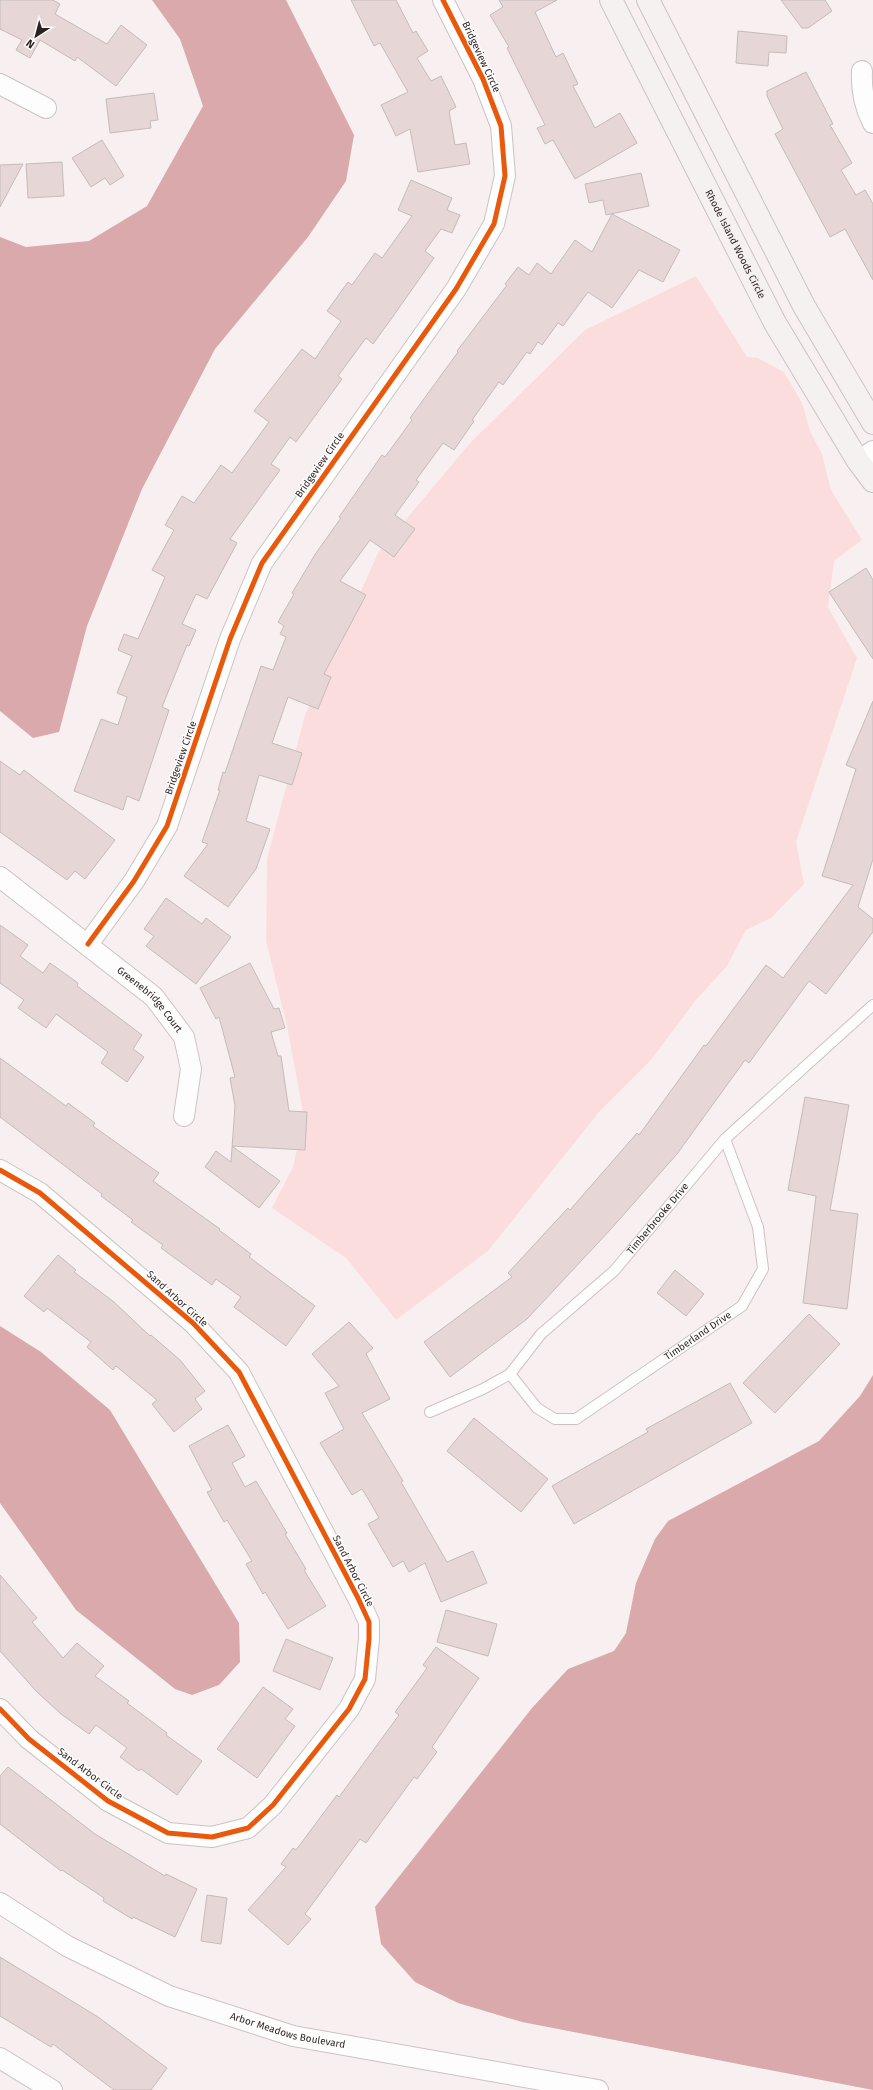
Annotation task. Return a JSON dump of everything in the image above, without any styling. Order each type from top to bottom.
[{"type":"street","name":"Bridgeview Circle","points":[[88,944],[134,881],[168,826],[230,638],[262,562],[456,289],[494,224],[505,176],[501,126],[483,79],[443,0]]},
{"type":"street","name":"Rhode Island Woods Circle","points":[[610,0],[775,323],[866,456],[873,481]]},
{"type":"street","points":[[648,0],[804,306],[873,423]]},
{"type":"street","points":[[862,71],[862,93],[873,123]]},
{"type":"street","points":[[0,84],[46,108]]},
{"type":"street","points":[[0,877],[88,944]]},
{"type":"street","name":"Greenebridge Court","points":[[88,944],[154,997],[184,1037],[191,1069],[184,1116]]},
{"type":"street","name":"Sand Arbor Circle","points":[[0,1170],[40,1192],[193,1323],[239,1372],[358,1598],[369,1622],[369,1639],[365,1679],[350,1709],[273,1805],[248,1828],[212,1837],[168,1833],[108,1801],[29,1739],[0,1709]]},
{"type":"street","name":"Arbor Meadows Boulevard","points":[[0,1903],[67,1946],[169,1996],[293,2036],[598,2090]]},
{"type":"street","points":[[0,2058],[52,2090]]},
{"type":"lane","name":"Timberbrooke Drive","points":[[430,1412],[484,1389],[510,1374],[541,1334],[614,1271],[725,1139],[873,1005]]},
{"type":"lane","name":"Timberland Drive","points":[[510,1374],[537,1408],[556,1419],[576,1419],[742,1306],[763,1269],[758,1226],[725,1139]]},
{"type":"shaded area","points":[[152,0],[286,0],[354,135],[346,181],[308,237],[215,349],[142,489],[87,626],[59,732],[33,738],[0,711],[0,237],[26,247],[89,241],[147,206],[203,106],[180,39]]},
{"type":"shaded area","points":[[696,276],[747,357],[758,358],[784,372],[802,403],[810,431],[822,454],[831,490],[862,540],[834,561],[828,607],[857,658],[796,842],[804,884],[771,918],[746,930],[727,966],[696,1000],[651,1060],[599,1112],[488,1251],[396,1320],[346,1258],[272,1208],[293,1167],[304,1118],[287,1026],[266,941],[267,859],[305,715],[378,553],[470,443],[585,330]]},
{"type":"shaded area","points":[[0,1326],[41,1352],[110,1410],[239,1623],[240,1662],[219,1685],[192,1695],[175,1689],[76,1610],[0,1503]]},
{"type":"shaded area","points":[[873,1375],[873,2090],[522,2022],[458,2003],[415,1982],[381,1944],[375,1907],[532,1708],[568,1669],[614,1651],[626,1633],[636,1583],[655,1539],[668,1521],[819,1441],[860,1396]]},
{"type":"building","points":[[0,0],[53,0],[60,4],[55,14],[107,44],[121,25],[147,45],[116,86],[77,57],[75,61],[40,40],[30,58],[16,50],[22,40],[0,29]]},
{"type":"building","points":[[351,0],[396,0],[413,33],[416,31],[428,51],[417,58],[431,81],[441,76],[456,107],[449,111],[455,145],[466,143],[470,164],[418,172],[410,129],[396,136],[381,105],[408,92],[380,43],[374,46]]},
{"type":"building","points":[[499,0],[557,0],[535,12],[556,57],[563,53],[578,84],[573,86],[595,128],[620,113],[637,143],[575,179],[553,140],[545,144],[537,128],[545,125],[507,48],[509,47],[490,15],[503,7]]},
{"type":"building","points":[[781,0],[825,0],[832,11],[808,28],[802,28]]},
{"type":"building","points":[[738,31],[787,36],[786,53],[769,52],[768,66],[736,63]]},
{"type":"building","points":[[806,72],[833,124],[830,125],[852,163],[841,170],[856,195],[865,190],[873,204],[873,280],[845,229],[830,237],[775,134],[783,129],[767,96],[767,91]]},
{"type":"building","points":[[154,93],[158,120],[150,121],[151,128],[110,133],[106,99]]},
{"type":"building","points":[[102,140],[124,176],[110,185],[105,178],[91,187],[72,158]]},
{"type":"building","points":[[62,162],[64,196],[28,198],[26,164]]},
{"type":"building","points":[[23,164],[0,207],[0,165]]},
{"type":"building","points":[[641,173],[649,206],[606,215],[603,200],[589,203],[585,184]]},
{"type":"building","points":[[411,180],[452,198],[447,210],[460,215],[452,233],[441,229],[425,251],[434,258],[373,344],[366,338],[338,376],[342,379],[296,442],[290,437],[271,464],[280,470],[230,539],[237,543],[207,599],[196,594],[182,624],[196,630],[189,646],[187,645],[162,707],[169,710],[139,801],[127,796],[123,810],[74,791],[101,719],[118,725],[127,697],[117,693],[132,656],[118,650],[124,634],[138,639],[165,577],[152,570],[174,530],[165,525],[182,496],[194,503],[221,465],[232,473],[269,422],[254,411],[302,349],[315,359],[341,321],[327,311],[348,282],[352,285],[375,253],[382,258],[412,216],[398,210]]},
{"type":"building","points":[[612,214],[680,250],[663,282],[639,270],[612,308],[588,292],[563,326],[558,323],[542,345],[538,342],[530,354],[527,352],[503,385],[499,382],[472,420],[474,421],[454,450],[443,443],[416,480],[419,482],[395,515],[415,529],[394,557],[370,540],[340,581],[366,595],[324,674],[331,677],[318,709],[288,697],[272,743],[302,753],[292,785],[259,775],[246,821],[270,829],[256,869],[228,907],[184,876],[208,844],[202,842],[220,790],[218,790],[223,772],[225,773],[261,666],[273,670],[286,637],[280,634],[284,626],[278,622],[294,594],[292,593],[316,553],[341,518],[339,517],[382,455],[385,457],[412,420],[410,418],[458,352],[457,351],[507,285],[505,284],[518,267],[529,275],[537,263],[551,274],[575,240],[592,252]]},
{"type":"building","points":[[866,568],[873,580],[873,659],[829,592]]},
{"type":"building","points":[[873,701],[873,859],[858,907],[873,919],[873,932],[826,994],[809,981],[749,1063],[745,1060],[677,1154],[611,1229],[527,1319],[450,1377],[424,1342],[512,1277],[508,1273],[568,1208],[570,1210],[637,1133],[639,1135],[704,1045],[706,1046],[766,965],[783,978],[853,885],[822,876],[856,769],[846,765]]},
{"type":"building","points":[[0,761],[20,775],[24,770],[115,840],[85,879],[75,871],[67,880],[0,832]]},
{"type":"building","points":[[166,898],[202,924],[206,918],[231,937],[196,984],[146,946],[154,936],[144,929]]},
{"type":"building","points":[[0,925],[28,945],[20,956],[43,973],[50,963],[78,983],[77,986],[142,1035],[133,1049],[144,1057],[127,1082],[101,1063],[108,1052],[56,1014],[46,1028],[18,1008],[24,1000],[0,983]]},
{"type":"building","points":[[250,963],[274,1009],[279,1008],[285,1028],[271,1032],[278,1056],[281,1056],[289,1111],[307,1112],[305,1150],[232,1146],[235,1106],[230,1078],[235,1077],[219,1017],[216,1019],[200,988]]},
{"type":"building","points":[[0,1058],[66,1106],[68,1103],[95,1123],[93,1126],[159,1173],[153,1181],[220,1229],[219,1230],[251,1254],[249,1257],[315,1306],[286,1346],[234,1307],[241,1297],[216,1279],[212,1285],[161,1248],[163,1245],[131,1222],[133,1220],[101,1196],[102,1194],[0,1117]]},
{"type":"building","points":[[805,1097],[849,1105],[830,1210],[858,1214],[847,1309],[803,1303],[816,1196],[788,1190]]},
{"type":"building","points":[[232,1146],[280,1181],[259,1208],[205,1167],[216,1151],[231,1162]]},
{"type":"building","points":[[58,1255],[76,1270],[74,1272],[114,1302],[150,1336],[151,1335],[180,1360],[205,1391],[195,1399],[202,1409],[174,1432],[152,1404],[157,1400],[116,1366],[113,1370],[87,1347],[91,1342],[47,1308],[44,1312],[24,1296]]},
{"type":"building","points":[[675,1270],[704,1294],[686,1316],[657,1293]]},
{"type":"building","points":[[809,1314],[840,1344],[775,1413],[743,1383]]},
{"type":"building","points":[[349,1322],[373,1348],[366,1354],[390,1399],[362,1413],[403,1481],[401,1482],[447,1562],[473,1551],[487,1583],[441,1602],[425,1563],[409,1572],[403,1561],[393,1567],[368,1524],[379,1518],[370,1502],[362,1489],[352,1495],[320,1443],[344,1429],[325,1393],[339,1386],[312,1354]]},
{"type":"building","points":[[730,1383],[752,1423],[574,1524],[552,1486],[648,1432],[646,1429]]},
{"type":"building","points":[[474,1418],[548,1479],[521,1512],[447,1451]]},
{"type":"building","points":[[228,1425],[245,1456],[232,1463],[245,1487],[256,1481],[287,1533],[285,1534],[306,1569],[304,1570],[326,1606],[288,1629],[265,1592],[263,1594],[246,1564],[252,1561],[227,1520],[224,1522],[207,1492],[212,1490],[189,1446]]},
{"type":"building","points":[[0,1575],[37,1618],[32,1622],[63,1658],[77,1643],[104,1666],[95,1676],[129,1701],[127,1703],[167,1733],[166,1735],[202,1761],[177,1795],[141,1769],[139,1771],[120,1757],[127,1748],[96,1725],[89,1734],[61,1714],[37,1692],[0,1651]]},
{"type":"building","points":[[446,1610],[497,1624],[488,1656],[437,1642]]},
{"type":"building","points":[[286,1639],[333,1658],[320,1690],[273,1671]]},
{"type":"building","points":[[436,1647],[479,1678],[432,1747],[437,1752],[417,1779],[414,1777],[366,1843],[360,1839],[305,1914],[311,1919],[288,1945],[248,1910],[286,1867],[281,1864],[293,1848],[296,1850],[337,1795],[339,1797],[399,1715],[395,1712],[427,1668],[423,1665]]},
{"type":"building","points":[[263,1687],[293,1709],[285,1719],[295,1726],[257,1778],[217,1749]]},
{"type":"building","points":[[8,1767],[95,1834],[165,1876],[166,1874],[197,1889],[175,1937],[133,1917],[132,1919],[103,1901],[104,1898],[62,1870],[61,1871],[0,1824],[0,1776]]},
{"type":"building","points":[[207,1895],[227,1898],[221,1944],[201,1941]]},
{"type":"building","points":[[0,1957],[98,2017],[167,2068],[151,2090],[114,2090],[53,2044],[51,2047],[0,2016]]},
{"type":"cycle path","points":[[88,944],[134,881],[167,826],[230,639],[262,563],[456,289],[494,224],[505,176],[501,126],[483,79],[443,0]]},
{"type":"cycle path","points":[[0,1170],[40,1193],[193,1323],[239,1372],[358,1598],[369,1622],[365,1679],[349,1709],[273,1805],[248,1828],[212,1837],[168,1833],[108,1801],[29,1739],[0,1709]]}]
